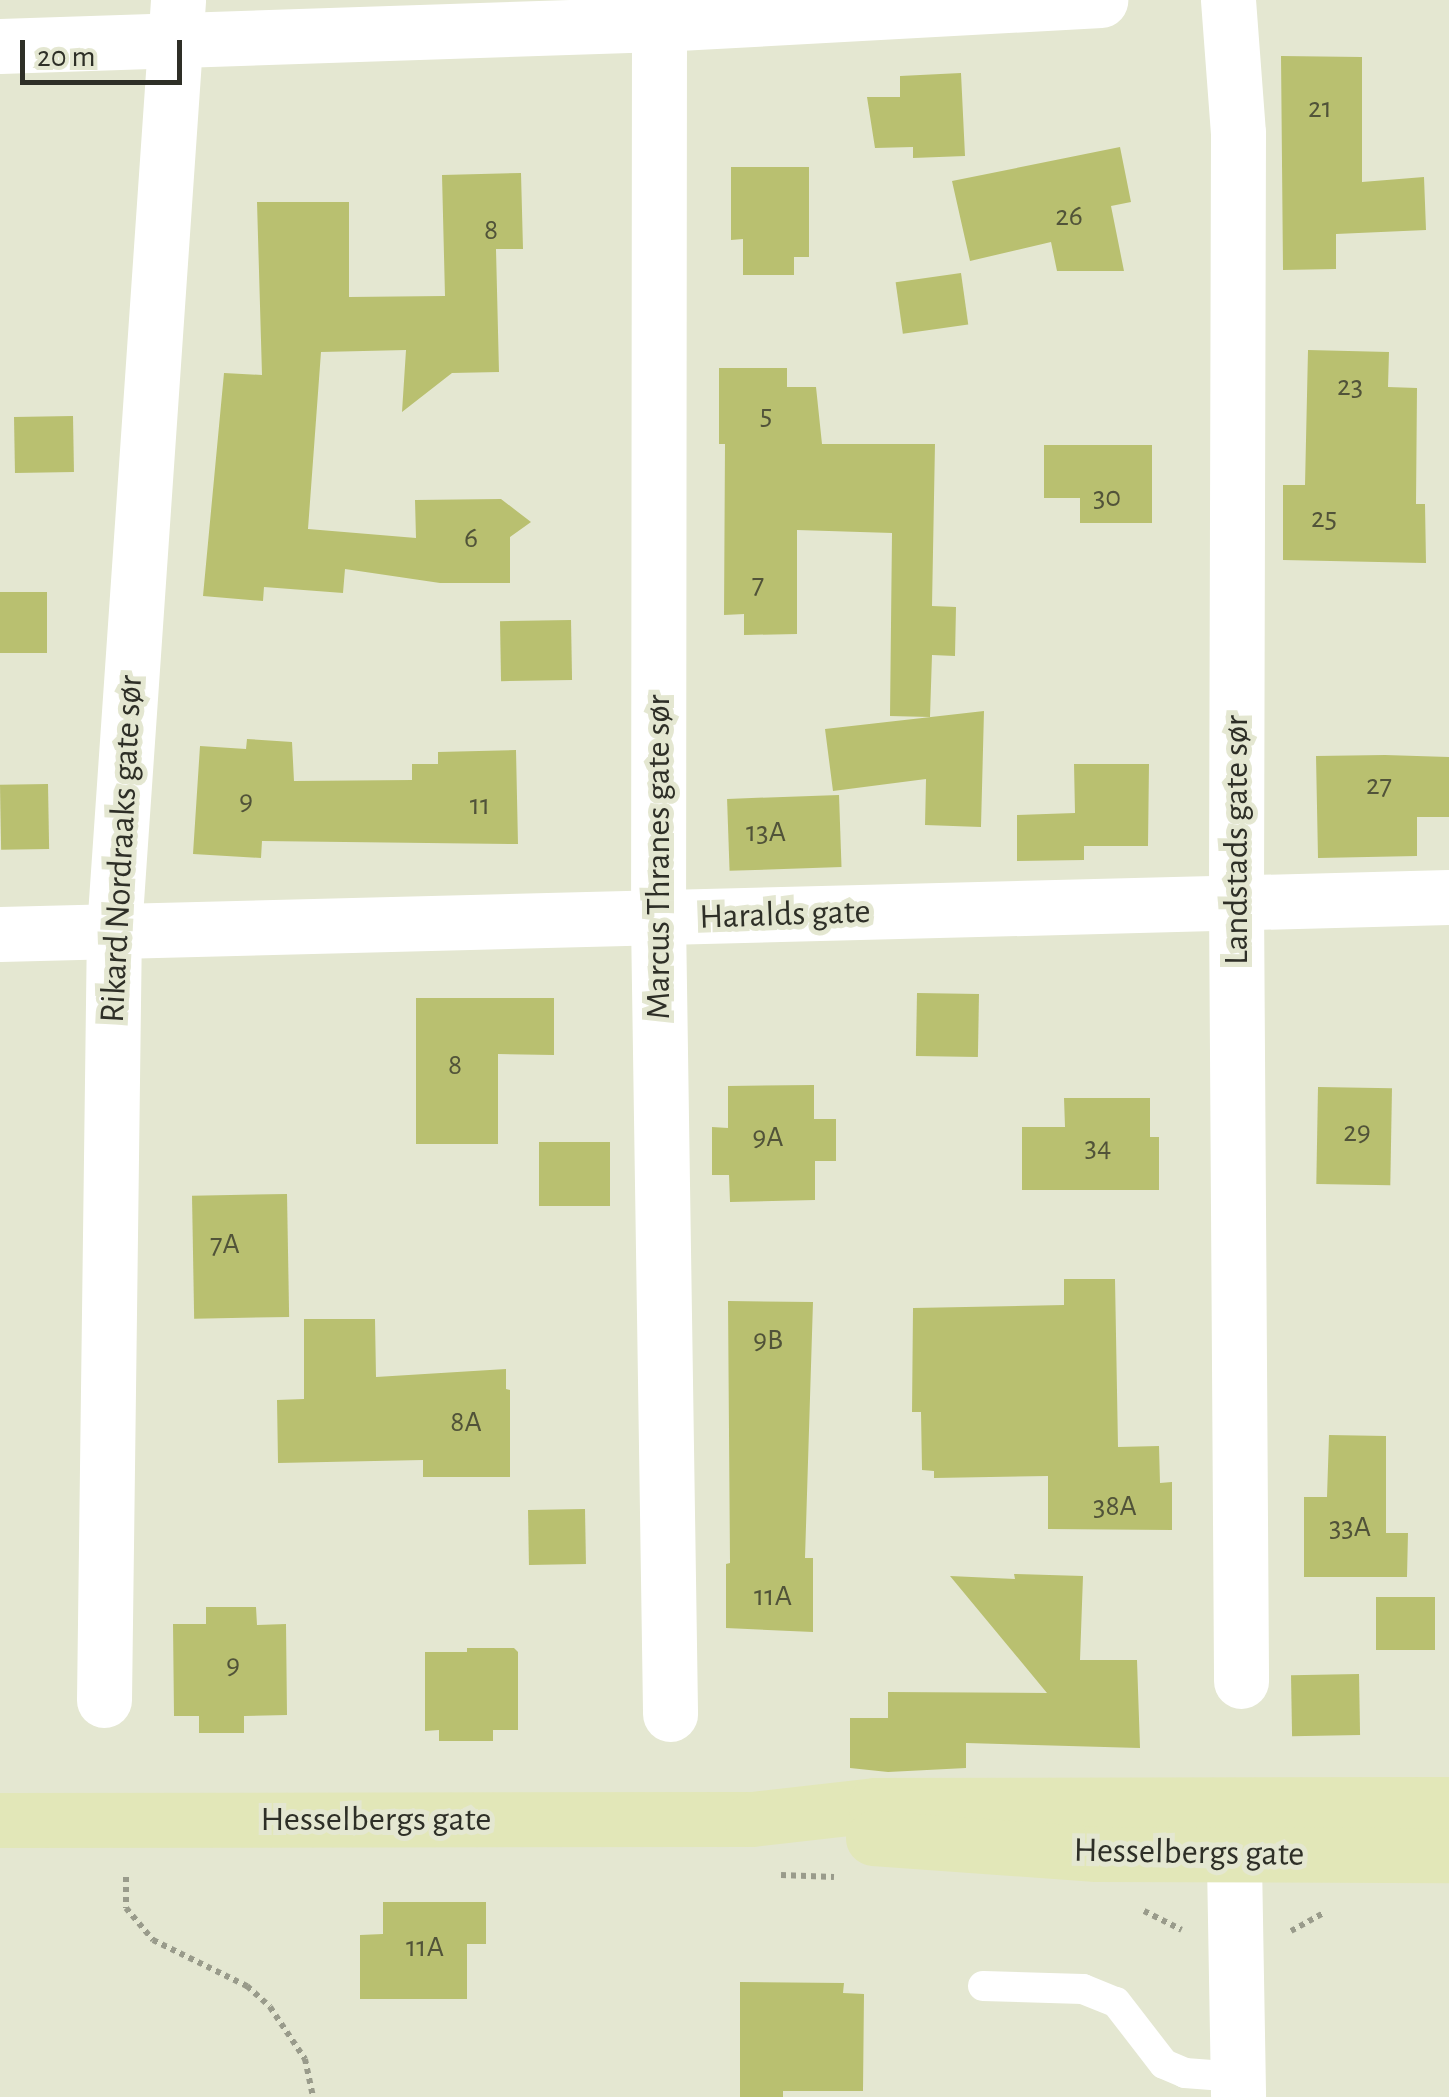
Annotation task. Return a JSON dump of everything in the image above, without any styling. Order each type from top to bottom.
[{"type":"main road","name":"Hesselbergs gate","points":[[1233,1829],[1449,1804]]},
{"type":"main road","name":"Hesselbergs gate","points":[[0,1820],[752,1819],[875,1805],[1233,1829],[1449,1856]]},
{"type":"street","points":[[0,46],[176,19],[1100,0]]},
{"type":"street","name":"Landstads gate sør","points":[[1228,0],[1238,134],[1236,900],[1241,1681]]},
{"type":"street","name":"Marcus Thranes gate sør","points":[[659,12],[658,920],[670,1714]]},
{"type":"street","name":"Rikard Nordraaks gate sør","points":[[104,1700],[114,930],[176,19]]},
{"type":"street","name":"Haralds gate","points":[[0,934],[658,920],[1236,900],[1449,898]]},
{"type":"street","points":[[1233,1829],[1238,2087]]},
{"type":"lane","points":[[983,1986],[1083,1990],[1116,2002],[1164,2064],[1238,2087]]},
{"type":"path","points":[[126,1876],[126,1908],[153,1940],[247,1986],[270,2007],[305,2059],[312,2097]]},
{"type":"building","points":[[1281,56],[1362,57],[1362,182],[1424,177],[1426,230],[1336,234],[1336,269],[1283,270]]},
{"type":"building","points":[[961,73],[965,156],[913,158],[913,147],[875,148],[867,97],[900,97],[900,76]]},
{"type":"building","points":[[1120,147],[1131,202],[1111,206],[1124,271],[1057,271],[1051,242],[970,261],[952,181]]},
{"type":"building","points":[[731,167],[809,167],[809,257],[794,257],[794,275],[743,275],[743,239],[731,240]]},
{"type":"building","points":[[521,173],[523,249],[496,249],[499,372],[452,373],[402,412],[406,350],[321,352],[308,529],[416,538],[415,500],[501,499],[531,522],[510,537],[510,583],[440,583],[345,569],[343,593],[264,587],[263,601],[203,596],[224,373],[262,375],[257,202],[349,202],[349,297],[445,296],[442,175]]},
{"type":"building","points":[[961,273],[968,324],[903,334],[896,282]]},
{"type":"building","points":[[1308,350],[1389,352],[1388,387],[1417,388],[1416,504],[1425,504],[1426,563],[1283,560],[1283,485],[1305,485]]},
{"type":"building","points":[[719,368],[787,368],[787,387],[816,387],[822,444],[935,444],[932,606],[956,607],[955,656],[932,655],[930,717],[890,716],[892,533],[797,530],[797,634],[744,635],[744,614],[724,615],[725,444],[719,444]]},
{"type":"building","points":[[73,416],[74,472],[15,473],[14,417]]},
{"type":"building","points":[[1044,445],[1152,445],[1152,523],[1080,523],[1080,498],[1044,498]]},
{"type":"building","points":[[0,592],[47,592],[47,653],[0,653]]},
{"type":"building","points":[[571,620],[572,680],[501,681],[500,621]]},
{"type":"building","points":[[984,711],[981,827],[925,825],[926,779],[833,791],[825,729]]},
{"type":"building","points":[[247,739],[292,742],[294,781],[412,780],[412,764],[438,764],[438,752],[516,750],[518,844],[262,841],[261,858],[193,854],[200,746],[246,749]]},
{"type":"building","points":[[1316,756],[1449,757],[1449,817],[1417,817],[1417,856],[1318,858]]},
{"type":"building","points":[[1074,764],[1149,764],[1148,846],[1084,846],[1084,860],[1017,861],[1017,815],[1075,813]]},
{"type":"building","points":[[48,784],[49,849],[1,850],[0,785]]},
{"type":"building","points":[[839,795],[842,867],[730,871],[727,799]]},
{"type":"building","points":[[917,993],[979,994],[978,1057],[916,1056]]},
{"type":"building","points":[[416,998],[554,998],[554,1055],[498,1054],[498,1144],[416,1144]]},
{"type":"building","points":[[814,1085],[814,1119],[836,1119],[836,1161],[815,1161],[815,1200],[730,1202],[729,1175],[712,1175],[712,1127],[728,1128],[728,1086]]},
{"type":"building","points":[[1318,1087],[1392,1088],[1390,1185],[1316,1184]]},
{"type":"building","points":[[1064,1098],[1150,1098],[1150,1137],[1159,1137],[1159,1190],[1022,1190],[1022,1127],[1065,1127]]},
{"type":"building","points":[[539,1142],[610,1142],[610,1206],[539,1206]]},
{"type":"building","points":[[287,1194],[289,1317],[194,1319],[192,1196]]},
{"type":"building","points":[[1064,1279],[1115,1279],[1118,1447],[1159,1446],[1160,1483],[1172,1482],[1172,1530],[1048,1529],[1048,1476],[934,1478],[934,1471],[922,1470],[921,1412],[912,1412],[913,1308],[1064,1305]]},
{"type":"building","points":[[728,1301],[813,1302],[805,1558],[813,1558],[813,1632],[726,1628],[726,1564],[730,1563]]},
{"type":"building","points":[[304,1319],[375,1319],[376,1377],[506,1369],[506,1389],[510,1390],[510,1477],[423,1477],[423,1460],[278,1463],[277,1400],[304,1399]]},
{"type":"building","points":[[1329,1435],[1386,1436],[1386,1533],[1408,1533],[1407,1577],[1304,1577],[1304,1497],[1327,1497]]},
{"type":"building","points":[[585,1509],[586,1564],[529,1565],[528,1510]]},
{"type":"building","points":[[1014,1574],[1083,1576],[1080,1660],[1137,1660],[1140,1748],[966,1743],[966,1768],[888,1772],[850,1768],[850,1718],[888,1718],[888,1692],[1047,1693],[950,1576],[1015,1579]]},
{"type":"building","points":[[1376,1597],[1435,1597],[1435,1650],[1376,1650]]},
{"type":"building","points":[[206,1607],[256,1607],[257,1625],[286,1624],[287,1715],[244,1716],[244,1733],[199,1733],[199,1716],[174,1716],[173,1624],[206,1624]]},
{"type":"building","points":[[467,1648],[514,1648],[518,1652],[518,1730],[493,1730],[493,1741],[439,1741],[439,1730],[425,1731],[425,1652],[467,1652]]},
{"type":"building","points":[[1359,1674],[1360,1735],[1292,1736],[1291,1675]]},
{"type":"building","points":[[383,1902],[486,1902],[486,1944],[467,1944],[467,1999],[360,1999],[360,1935],[383,1934]]},
{"type":"building","points":[[740,1982],[844,1983],[843,1993],[864,1994],[863,2091],[783,2091],[783,2097],[740,2097]]}]
